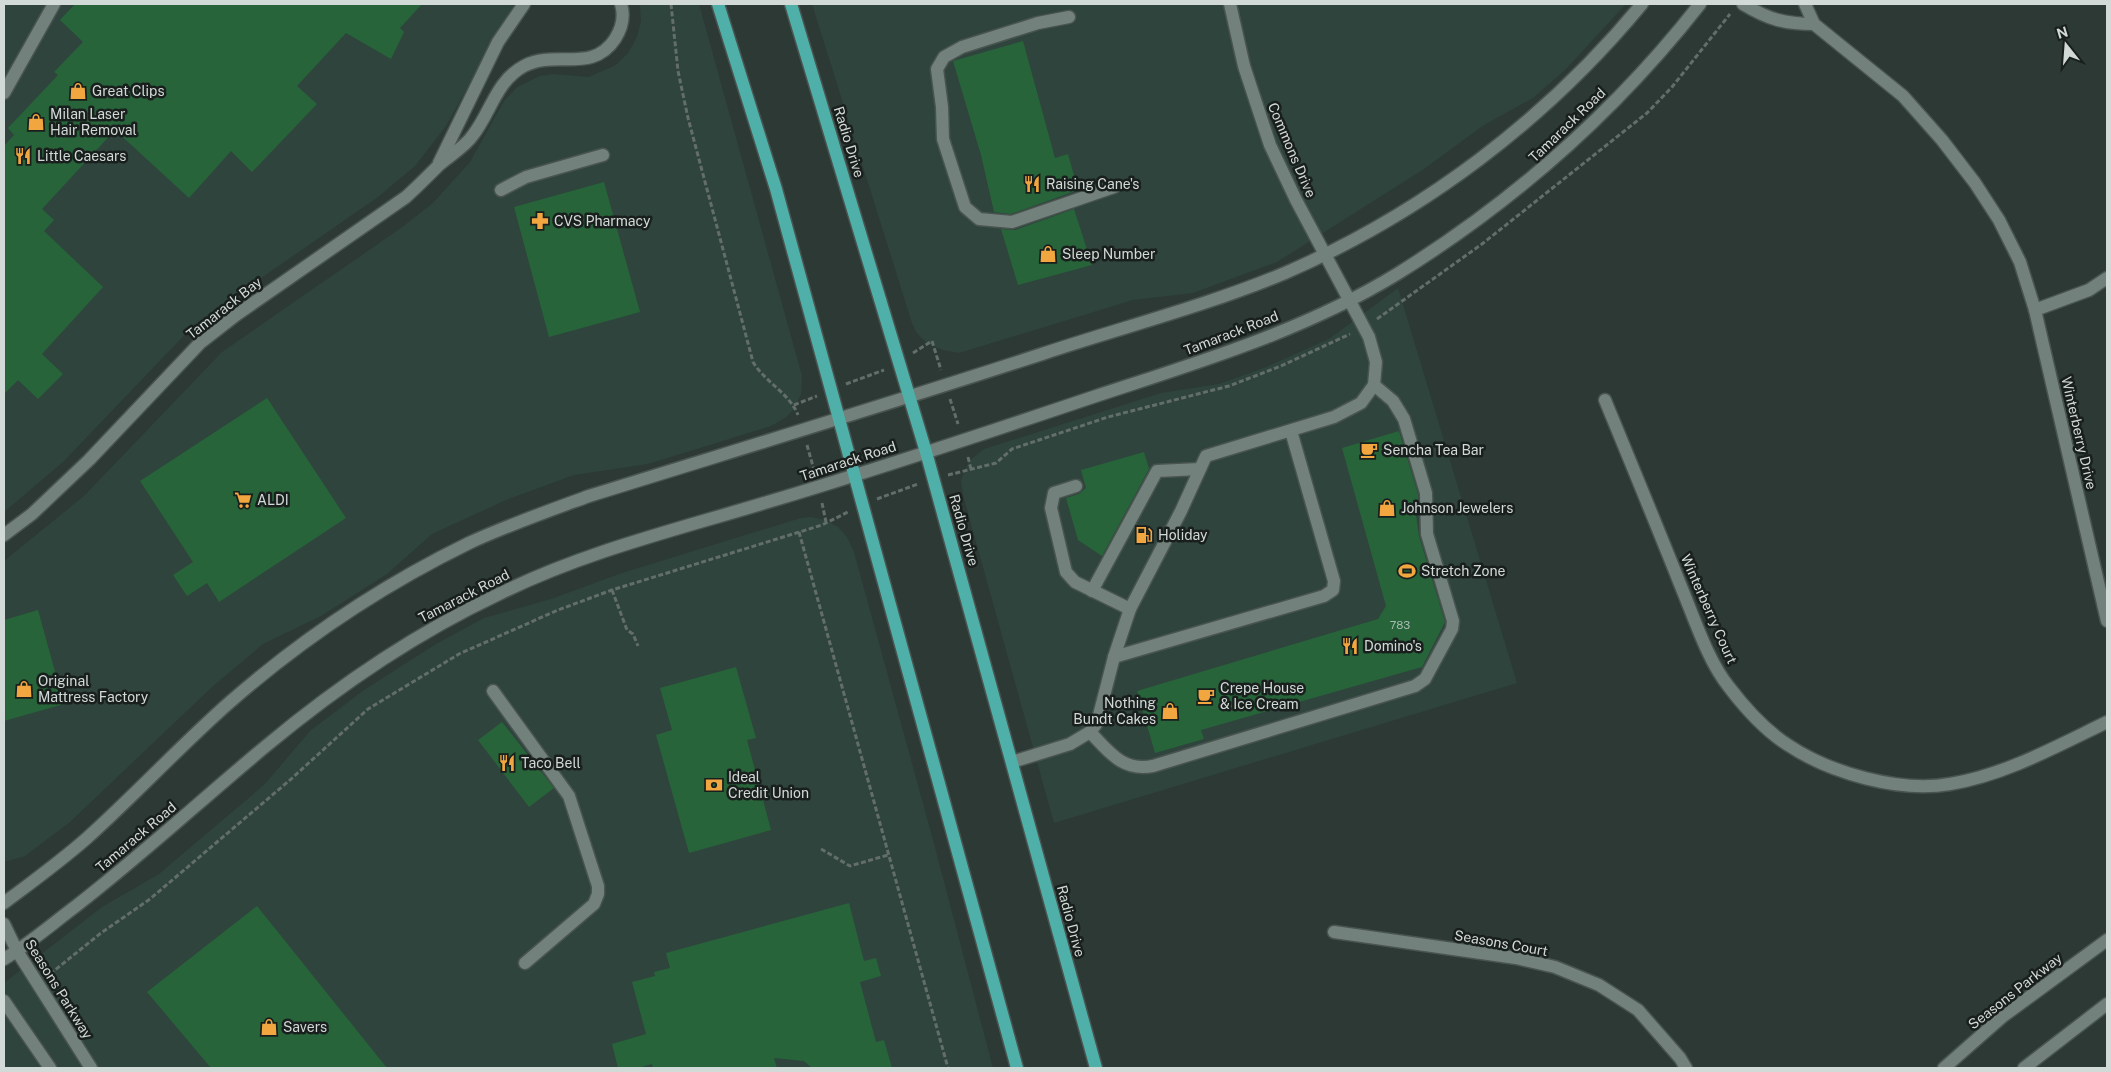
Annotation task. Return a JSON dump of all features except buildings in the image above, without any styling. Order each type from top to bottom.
[{"type":"main road","points":[[718,4],[763,144],[1017,1068]]},
{"type":"main road","name":"Radio Drive","points":[[791,4],[934,479],[1096,1068]]},
{"type":"street","points":[[4,93],[54,4]]},
{"type":"street","name":"Tamarack Bay","points":[[437,167],[498,42],[524,4]]},
{"type":"street","name":"Tamarack Bay","points":[[4,535],[32,514],[89,460],[200,343],[236,315],[406,197],[473,136],[497,92],[510,76],[525,65],[545,59],[579,61],[595,58],[610,47],[622,29],[624,12],[621,4]]},
{"type":"street","name":"Commons Drive","points":[[1230,4],[1244,66],[1270,145],[1374,353],[1376,375],[1374,386]]},
{"type":"street","points":[[4,903],[86,839],[192,736],[271,667],[310,638],[383,590],[470,542],[525,519],[589,496],[946,386],[1233,293],[1325,254],[1378,226],[1477,162],[1539,111],[1593,58],[1642,4]]},
{"type":"street","name":"Tamarack Road","points":[[4,959],[112,878],[301,717],[351,680],[413,639],[492,597],[552,569],[610,548],[926,452],[1258,341],[1349,300],[1394,276],[1492,210],[1532,179],[1627,87],[1700,4]]},
{"type":"street","points":[[1743,4],[1764,17],[1789,24],[1814,24]]},
{"type":"street","name":"Winterberry Drive","points":[[1805,4],[1814,24],[1903,96],[1942,140],[1976,182],[1999,220],[2020,262],[2035,310],[2107,621]]},
{"type":"street","points":[[1069,18],[1038,23],[962,47],[944,57],[937,69],[942,107],[943,139],[965,206],[979,219],[1012,222],[1114,187]]},
{"type":"street","points":[[501,190],[526,177],[603,155]]},
{"type":"street","points":[[2035,310],[2089,290],[2107,278]]},
{"type":"street","points":[[1012,762],[1070,744],[1090,732],[1097,723],[1114,657],[1130,609],[1181,512],[1206,456],[1334,417],[1361,403],[1374,386],[1394,401],[1404,419],[1426,493],[1427,534],[1453,621],[1452,629],[1425,679],[1408,689],[1144,768],[1121,763],[1090,732]]},
{"type":"street","name":"Winterberry Court","points":[[1605,400],[1706,646],[1728,686],[1754,716],[1788,745],[1831,767],[1866,779],[1907,785],[1949,785],[2018,764],[2107,722]]},
{"type":"street","points":[[1114,657],[1324,596],[1333,590],[1334,581],[1290,431]]},
{"type":"street","points":[[1092,590],[1157,471],[1200,469]]},
{"type":"street","points":[[1076,486],[1054,493],[1051,508],[1066,572],[1075,582],[1130,609]]},
{"type":"street","points":[[492,691],[573,804],[598,894],[594,904],[525,963]]},
{"type":"street","name":"Seasons Parkway","points":[[4,924],[17,951],[91,1068]]},
{"type":"street","name":"Seasons Court","points":[[1334,932],[1516,958],[1555,967],[1599,984],[1638,1010],[1680,1058],[1686,1068]]},
{"type":"street","name":"Seasons Parkway","points":[[1944,1068],[2002,1017],[2107,940]]},
{"type":"street","points":[[4,1001],[50,1068]]},
{"type":"street","points":[[2024,1068],[2107,1004]]},
{"type":"path","points":[[671,4],[678,71],[688,118],[753,362],[760,374],[794,405],[819,486],[826,522]]},
{"type":"path","points":[[57,970],[101,933],[150,899],[290,780],[368,709],[459,654],[558,610],[612,590],[798,532],[826,522],[890,492],[971,469],[932,342],[876,374],[794,405]]},
{"type":"path","points":[[798,532],[948,1068]]},
{"type":"path","points":[[612,590],[627,630],[633,634],[638,646]]},
{"type":"path","points":[[821,849],[850,866],[888,855]]},
{"type":"shaded area","points":[[4,4],[514,4],[446,126],[415,166],[378,197],[195,324],[63,462],[4,512]]},
{"type":"shaded area","points":[[640,4],[699,4],[802,376],[801,394],[794,409],[785,418],[771,426],[648,464],[574,475],[506,500],[432,534],[387,574],[321,616],[263,644],[212,687],[70,822],[25,856],[4,862],[4,561],[84,496],[222,352],[401,228],[433,203],[470,162],[504,101],[517,87],[540,76],[553,74],[589,77],[616,65],[628,53],[637,37],[641,21]]},
{"type":"shaded area","points":[[812,4],[1626,4],[1565,70],[1533,98],[1484,125],[1424,169],[1277,262],[1193,293],[1133,300],[959,353],[943,350],[928,344],[916,332],[912,323]]},
{"type":"shaded area","points":[[1398,288],[1517,683],[1054,823],[963,495],[961,480],[969,461],[984,449],[1161,393],[1219,384],[1264,368],[1329,339]]},
{"type":"shaded area","points":[[811,517],[825,520],[838,527],[847,537],[854,552],[993,1068],[4,1068],[4,983],[102,907],[159,874],[265,784],[310,731],[364,690],[436,644],[484,618],[551,599],[622,573],[801,518]]},
{"type":"place","name":"Great Clips","points":[[78,91]]},
{"type":"place","name":"Milan Laser Hair Removal","points":[[36,122]]},
{"type":"place","name":"Little Caesars","points":[[23,156]]},
{"type":"place","name":"Raising Cane's","points":[[1032,184]]},
{"type":"place","name":"CVS Pharmacy","points":[[540,221]]},
{"type":"place","name":"Sleep Number","points":[[1048,254]]},
{"type":"place","name":"Sencha Tea Bar","points":[[1369,450]]},
{"type":"place","name":"ALDI","points":[[243,500]]},
{"type":"place","name":"Johnson Jewelers","points":[[1387,508]]},
{"type":"place","name":"Holiday","points":[[1144,535]]},
{"type":"place","name":"Stretch Zone","points":[[1407,571]]},
{"type":"place","name":"Domino's","points":[[1350,646]]},
{"type":"place","name":"Original Mattress Factory","points":[[24,689]]},
{"type":"place","name":"Crepe House & Ice Cream","points":[[1206,696]]},
{"type":"place","name":"Nothing Bundt Cakes","points":[[1170,711]]},
{"type":"place","name":"Taco Bell","points":[[507,763]]},
{"type":"place","name":"Ideal Credit Union","points":[[714,785]]},
{"type":"place","name":"Savers","points":[[269,1027]]}]
